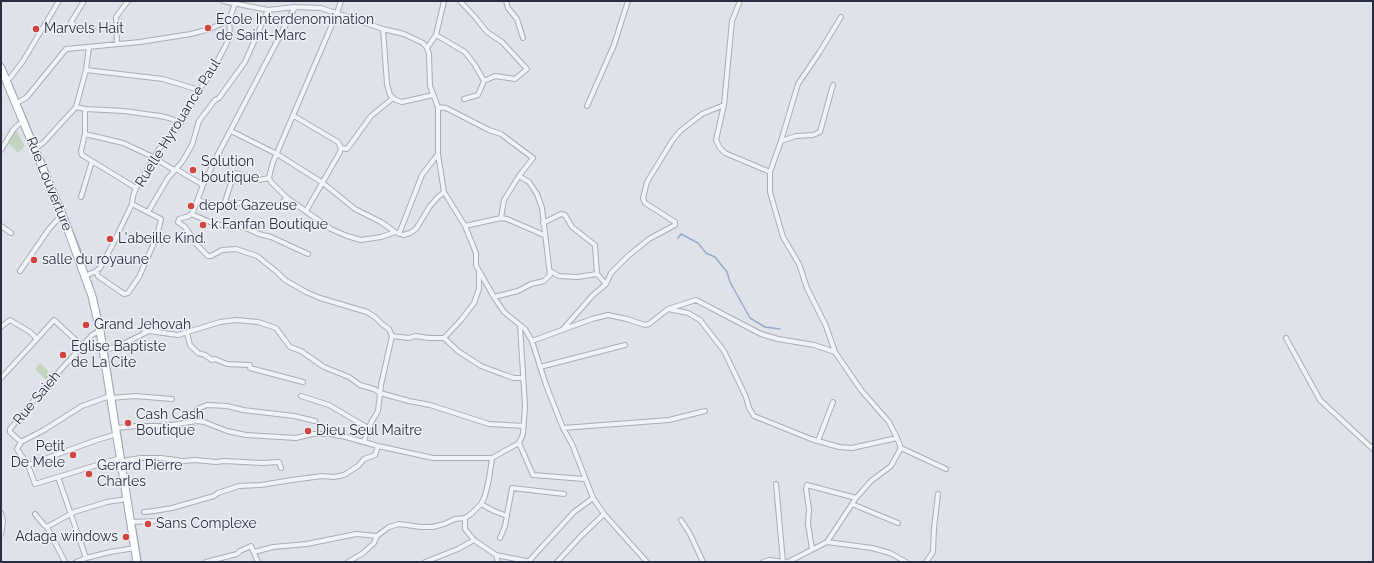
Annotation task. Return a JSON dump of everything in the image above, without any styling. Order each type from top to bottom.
[{"type":"main road","name":"Rue Louverture","points":[[1,68],[19,102],[24,122],[37,148],[63,216],[95,308],[106,349],[137,562]]},
{"type":"street","points":[[8,79],[23,61],[59,1]]},
{"type":"street","points":[[74,25],[71,22],[84,1]]},
{"type":"street","points":[[117,44],[116,17],[128,1]]},
{"type":"street","points":[[223,1],[236,2],[268,10],[295,7],[321,8],[383,29],[404,34],[423,43],[427,48],[429,54],[430,86],[438,107],[438,154],[444,192],[465,226],[476,253],[476,265],[480,278],[479,289],[474,303],[444,338]]},
{"type":"street","points":[[269,178],[277,154],[341,1]]},
{"type":"street","points":[[427,48],[436,35],[444,1]]},
{"type":"street","points":[[460,1],[487,32],[502,42],[527,69],[515,79],[495,76],[484,81],[478,95],[464,99]]},
{"type":"street","points":[[506,1],[517,19],[523,38]]},
{"type":"street","points":[[587,106],[614,45],[628,1]]},
{"type":"street","points":[[740,1],[732,21],[724,105],[716,140],[720,148],[725,153],[770,172]]},
{"type":"street","name":"Ruelle Hyrouance Paul","points":[[85,276],[100,268],[109,253],[132,204],[136,188],[162,144],[186,115],[199,90],[210,75],[226,45],[230,34],[229,20],[236,2]]},
{"type":"street","points":[[295,7],[203,185],[191,214],[179,219],[178,222],[185,227],[198,246],[208,256],[222,250],[236,249],[257,256],[285,280],[306,292],[371,314],[389,329],[392,336],[380,393],[378,412],[368,428],[364,442]]},
{"type":"street","points":[[148,212],[168,178],[182,162],[192,145],[199,121],[245,62],[268,10]]},
{"type":"street","points":[[764,562],[769,560],[786,562],[827,542],[856,498],[871,481],[891,466],[900,448],[889,422],[861,390],[835,352],[826,326],[807,288],[799,264],[783,237],[770,192],[770,172],[798,84],[819,54],[840,17]]},
{"type":"street","points":[[19,102],[27,97],[66,49],[191,34],[210,29],[229,20]]},
{"type":"street","points":[[383,29],[387,84],[393,98],[402,102],[433,95]]},
{"type":"street","points":[[436,35],[465,52],[475,65],[484,81]]},
{"type":"street","points":[[37,148],[76,107],[86,70],[90,47]]},
{"type":"street","points":[[86,70],[163,79],[199,90]]},
{"type":"street","points":[[781,141],[796,136],[813,135],[820,132],[833,85]]},
{"type":"street","points":[[341,148],[347,149],[371,116],[393,98]]},
{"type":"street","points":[[563,329],[593,295],[606,284],[611,273],[628,256],[649,239],[675,225],[675,222],[645,203],[643,198],[646,182],[680,131],[702,114],[724,105]]},
{"type":"street","points":[[76,107],[160,116],[180,123]]},
{"type":"street","points":[[438,107],[446,108],[489,130],[501,134],[533,158],[518,176],[504,200],[501,218]]},
{"type":"street","points":[[86,109],[82,155],[136,188]]},
{"type":"street","points":[[294,116],[338,142],[341,148]]},
{"type":"street","points":[[1,150],[13,130],[19,124],[24,122]]},
{"type":"street","points":[[231,131],[277,154],[323,183],[355,209],[403,235],[416,229],[430,206],[444,192]]},
{"type":"street","points":[[85,134],[122,143],[154,157],[203,185]]},
{"type":"street","points":[[306,211],[323,183],[341,148]]},
{"type":"street","points":[[397,233],[422,175],[438,154]]},
{"type":"street","points":[[81,197],[92,161]]},
{"type":"street","points":[[224,205],[236,172],[259,180],[269,178]]},
{"type":"street","points":[[494,297],[518,291],[531,284],[544,281],[550,275],[544,235],[542,208],[537,194],[529,182],[518,176]]},
{"type":"street","points":[[269,178],[286,198],[331,229],[346,236],[361,240],[397,233]]},
{"type":"street","points":[[198,200],[214,205],[239,203],[279,206],[286,198]]},
{"type":"street","name":"Ruelle Hyrouance Paul","points":[[96,271],[98,276],[124,294],[128,293],[139,277],[154,243],[161,219],[132,204]]},
{"type":"street","points":[[191,214],[220,225],[246,228],[259,234],[271,237],[308,254]]},
{"type":"street","points":[[543,223],[561,214],[565,215],[572,227],[595,245],[598,274],[606,284]]},
{"type":"street","points":[[20,271],[49,229],[63,216]]},
{"type":"street","points":[[465,226],[501,218],[507,219],[544,235]]},
{"type":"street","points":[[1,226],[11,233]]},
{"type":"street","points":[[478,269],[504,312],[520,325],[532,340],[546,386],[563,428],[572,444],[584,479],[593,498],[604,514],[647,562]]},
{"type":"street","points":[[550,271],[559,276],[577,277],[598,274]]},
{"type":"street","points":[[532,340],[608,315],[627,318],[645,325],[649,324],[668,309],[696,300],[761,334],[778,339],[814,345],[835,352]]},
{"type":"street","points":[[668,309],[688,313],[700,320],[724,351],[754,416],[810,439],[839,447],[852,448],[897,438]]},
{"type":"street","points":[[1,378],[54,320],[82,346]]},
{"type":"street","points":[[106,349],[153,331],[178,335],[220,322],[242,320],[262,323],[276,328],[290,346],[301,351],[324,367],[349,377],[360,385],[374,389],[380,393],[430,405],[489,424],[524,426]]},
{"type":"street","points":[[1,328],[8,321],[12,321],[30,332],[37,339]]},
{"type":"street","points":[[145,323],[145,333]]},
{"type":"street","points":[[28,465],[94,441],[118,429],[164,426],[196,421],[204,422],[227,431],[246,435],[296,438],[312,434],[330,434],[432,458],[492,458],[519,443],[523,434],[525,406],[520,325]]},
{"type":"street","name":"Rue Saieh","points":[[21,442],[10,432],[10,429],[92,335],[100,331]]},
{"type":"street","points":[[187,333],[190,345],[198,353],[205,355],[212,360],[215,359],[227,364],[250,365],[250,368],[303,382]]},
{"type":"street","points":[[392,336],[409,338],[415,336],[444,338],[458,351],[481,366],[504,376],[523,378]]},
{"type":"street","points":[[1286,338],[1320,400],[1373,448]]},
{"type":"street","points":[[540,367],[625,344]]},
{"type":"street","points":[[172,399],[135,396],[113,397],[82,406],[44,430],[21,442],[17,449],[28,465],[35,484],[122,460],[161,458],[183,461],[279,462],[281,468]]},
{"type":"street","points":[[301,396],[329,405],[368,428]]},
{"type":"street","points":[[818,441],[833,402]]},
{"type":"street","points":[[196,421],[197,410],[208,405],[227,406],[294,416],[315,421]]},
{"type":"street","points":[[563,428],[669,420],[705,411]]},
{"type":"street","points":[[519,443],[533,475],[584,479]]},
{"type":"street","points":[[144,512],[172,508],[214,496],[218,493],[239,486],[271,484],[322,476],[334,477],[344,475],[358,466],[364,459],[375,455],[378,446]]},
{"type":"street","points":[[900,448],[946,469]]},
{"type":"street","points":[[348,562],[363,553],[374,543],[377,536],[389,527],[399,524],[433,527],[455,519],[464,518],[481,504],[489,479],[492,458]]},
{"type":"street","points":[[58,477],[86,558]]},
{"type":"street","points":[[776,484],[786,562]]},
{"type":"street","points":[[812,549],[808,524],[809,509],[806,493],[807,486],[856,498]]},
{"type":"street","points":[[500,538],[505,526],[512,488],[564,494]]},
{"type":"street","points":[[926,562],[933,552],[938,494]]},
{"type":"street","points":[[464,518],[465,529],[474,540],[496,555],[530,562],[574,512],[593,498]]},
{"type":"street","points":[[47,527],[71,513],[107,502],[127,499]]},
{"type":"street","points":[[481,504],[507,516]]},
{"type":"street","points":[[852,504],[898,523]]},
{"type":"street","points":[[1,513],[3,521],[1,534]]},
{"type":"street","points":[[35,514],[44,526],[47,527],[65,562]]},
{"type":"street","points":[[557,562],[604,514]]},
{"type":"street","points":[[681,520],[704,562]]},
{"type":"street","points":[[130,522],[159,521],[179,524]]},
{"type":"street","points":[[254,552],[273,547],[307,544],[356,534],[377,536]]},
{"type":"street","points":[[425,562],[458,549],[474,540]]},
{"type":"street","points":[[827,542],[872,548],[890,553],[906,562]]},
{"type":"street","points":[[206,562],[237,554],[251,546],[258,562]]},
{"type":"street","points":[[76,562],[110,552],[134,548]]},
{"type":"street","points":[[496,555],[498,562]]},
{"type":"green space","points":[[15,129],[25,146],[18,153],[8,143]]},
{"type":"green space","points":[[40,363],[51,374],[46,380],[35,369]]},
{"type":"waterway","points":[[1,61],[4,67]]},
{"type":"waterway","points":[[12,85],[70,224]]},
{"type":"waterway","points":[[71,227],[85,262]]},
{"type":"waterway","points":[[678,238],[681,234],[698,243],[706,253],[715,257],[727,272],[730,282],[750,318],[765,327],[780,329]]},
{"type":"waterway","points":[[91,281],[94,292]]},
{"type":"waterway","points":[[96,298],[98,306]]},
{"type":"waterway","points":[[99,310],[103,330]]},
{"type":"waterway","points":[[104,333],[119,426]]},
{"type":"waterway","points":[[120,432],[127,477]]},
{"type":"waterway","points":[[135,525],[141,562]]},
{"type":"place","name":"Ecole Interdenomination de Saint-Marc","points":[[208,28]]},
{"type":"place","name":"Marvels Hait","points":[[36,29]]},
{"type":"place","name":"Solution boutique","points":[[193,170]]},
{"type":"place","name":"depot Gazeuse","points":[[191,206]]},
{"type":"place","name":"k Fanfan Boutique","points":[[203,225]]},
{"type":"place","name":"L'abeille Kind.","points":[[110,239]]},
{"type":"place","name":"salle du royaune","points":[[34,260]]},
{"type":"place","name":"Grand Jehovah","points":[[86,325]]},
{"type":"place","name":"Eglise Baptiste de La Cite","points":[[63,355]]},
{"type":"place","name":"Cash Cash Boutique","points":[[128,423]]},
{"type":"place","name":"Dieu Seul Maitre","points":[[308,431]]},
{"type":"place","name":"Petit De Mele","points":[[73,455]]},
{"type":"place","name":"Gerard Pierre Charles","points":[[89,474]]},
{"type":"place","name":"Sans Complexe","points":[[148,524]]},
{"type":"place","name":"Adaga windows","points":[[126,537]]}]
